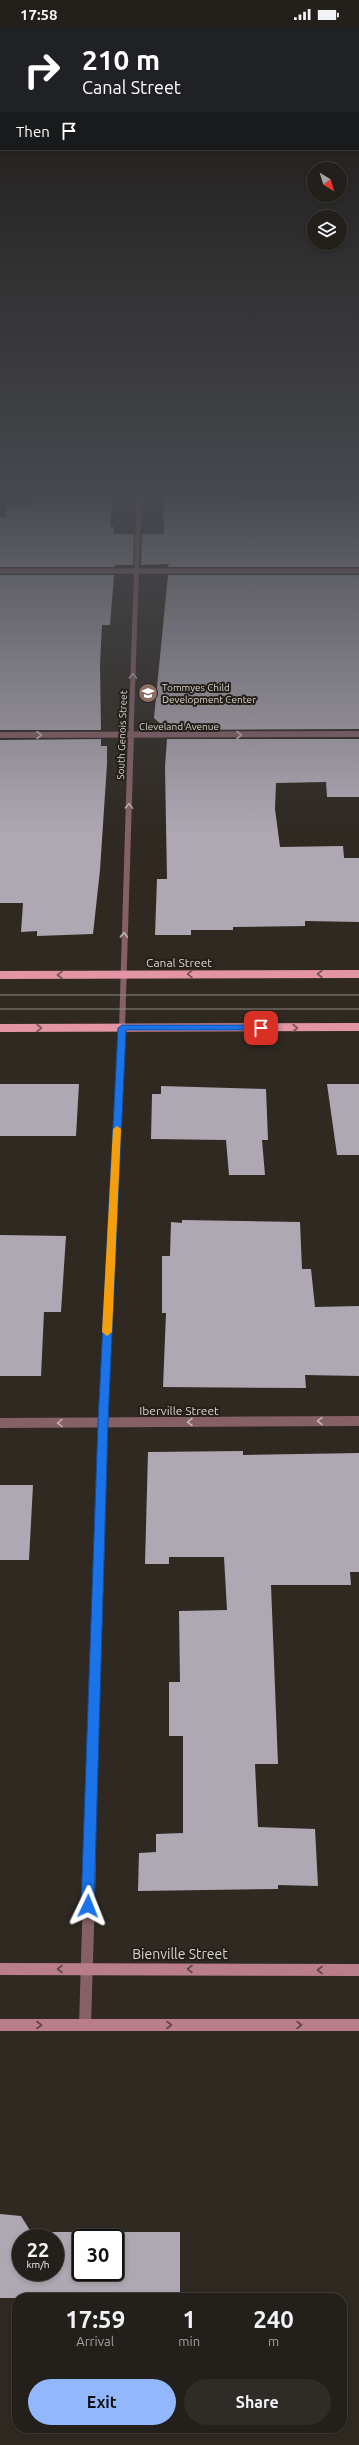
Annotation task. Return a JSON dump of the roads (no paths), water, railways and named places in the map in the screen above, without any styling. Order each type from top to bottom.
[{"type":"main road","name":"Canal Street","points":[[0,975],[359,974]]},
{"type":"main road","points":[[0,1028],[359,1027]]},
{"type":"street","name":"South Genois Street","points":[[85,2025],[103,1422],[122,1028],[136,610]]},
{"type":"street","name":"Cleveland Avenue","points":[[0,735],[359,734]]},
{"type":"street","name":"Iberville Street","points":[[0,1423],[359,1421]]},
{"type":"street","name":"Bienville Street","points":[[0,1969],[359,1970]]},
{"type":"street","points":[[0,2025],[359,2024]]},
{"type":"tram line","points":[[0,995],[359,995]]},
{"type":"tram line","points":[[0,1009],[359,1009]]},
{"type":"place","name":"Tommyes Child Development Center","points":[[148,693]]}]
